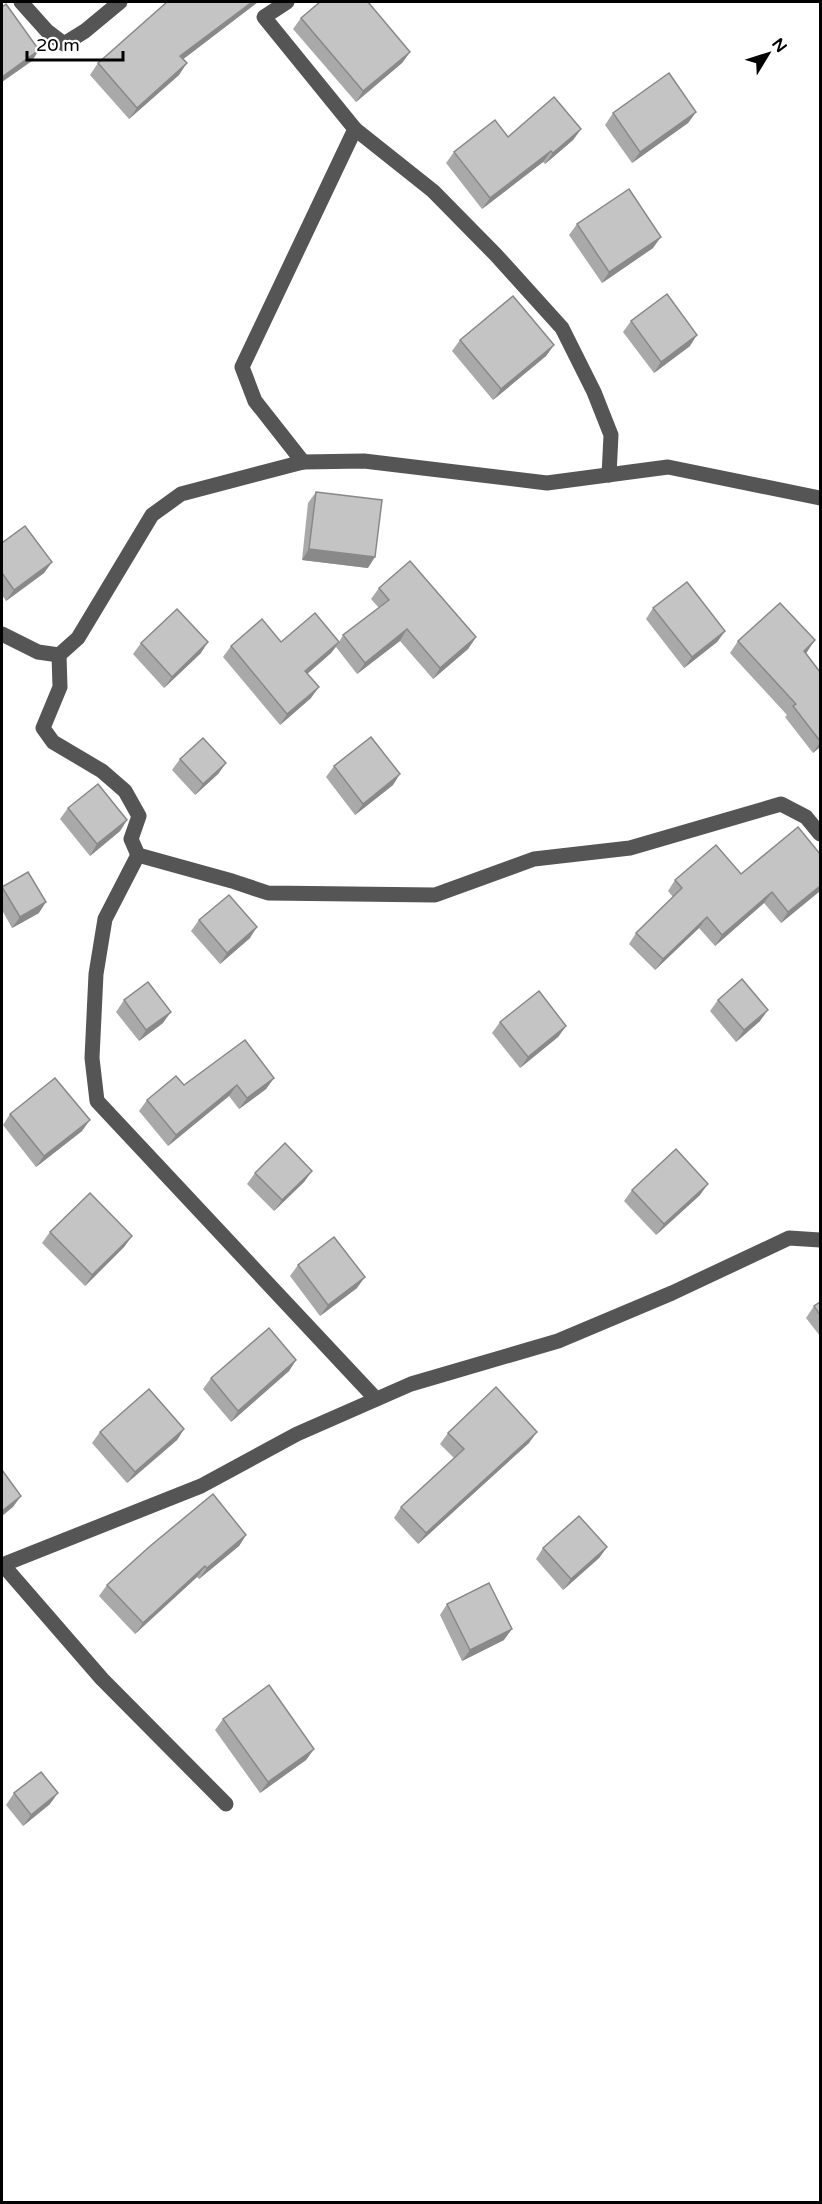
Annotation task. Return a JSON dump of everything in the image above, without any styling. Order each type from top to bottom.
[{"type":"street","points":[[21,2],[46,31],[64,44],[86,31],[120,2]]},
{"type":"street","points":[[287,2],[264,17],[356,129],[433,191],[496,255],[562,328],[594,392],[611,435],[609,475]]},
{"type":"street","points":[[303,462],[255,401],[242,367],[356,129]]},
{"type":"street","points":[[2,634],[38,652],[59,655],[78,638],[152,516],[182,494],[303,462],[364,461],[547,483],[669,467],[820,498]]},
{"type":"street","points":[[59,655],[60,687],[42,728],[53,742],[102,771],[125,791],[139,816],[131,839],[138,855]]},
{"type":"street","points":[[138,855],[268,893],[435,895],[534,859],[630,848],[781,804],[806,817],[820,834]]},
{"type":"street","points":[[138,855],[105,919],[96,974],[92,1058],[97,1101],[376,1400]]},
{"type":"street","points":[[226,1804],[102,1679],[2,1565],[201,1486],[297,1434],[411,1384],[558,1341],[672,1293],[789,1238],[820,1240]]},
{"type":"building","points":[[167,2],[252,2],[180,56],[187,63],[137,108],[98,63]]},
{"type":"building","points":[[320,2],[368,2],[410,52],[363,91],[301,18]]},
{"type":"building","points":[[6,4],[39,50],[2,77],[2,7]]},
{"type":"building","points":[[669,73],[696,112],[640,152],[613,113]]},
{"type":"building","points":[[554,97],[581,129],[553,153],[551,151],[490,198],[454,152],[495,120],[508,137]]},
{"type":"building","points":[[629,189],[661,237],[609,272],[577,224]]},
{"type":"building","points":[[667,294],[697,335],[661,362],[631,321]]},
{"type":"building","points":[[513,296],[554,345],[501,389],[460,340]]},
{"type":"building","points":[[316,492],[382,500],[375,557],[309,549]]},
{"type":"building","points":[[25,526],[52,562],[14,590],[2,573],[2,543]]},
{"type":"building","points":[[410,561],[476,637],[440,668],[407,629],[365,663],[343,635],[389,600],[379,588]]},
{"type":"building","points":[[687,582],[725,631],[692,657],[653,608]]},
{"type":"building","points":[[780,603],[815,640],[804,651],[820,672],[820,741],[793,706],[796,704],[738,641]]},
{"type":"building","points":[[177,609],[208,642],[172,677],[141,643]]},
{"type":"building","points":[[315,613],[339,642],[305,671],[319,687],[287,714],[231,646],[262,619],[281,642]]},
{"type":"building","points":[[371,737],[400,774],[363,804],[334,766]]},
{"type":"building","points":[[203,738],[226,763],[203,784],[180,759]]},
{"type":"building","points":[[98,784],[127,820],[97,844],[68,808]]},
{"type":"building","points":[[798,827],[820,854],[820,886],[788,912],[772,892],[722,935],[707,917],[663,959],[636,933],[682,888],[675,880],[716,845],[741,874]]},
{"type":"building","points":[[28,872],[46,902],[20,917],[2,887]]},
{"type":"building","points":[[229,895],[257,927],[227,953],[199,920]]},
{"type":"building","points":[[742,979],[768,1010],[744,1030],[718,1000]]},
{"type":"building","points":[[148,982],[171,1012],[146,1030],[124,1000]]},
{"type":"building","points":[[539,991],[566,1026],[528,1057],[500,1022]]},
{"type":"building","points":[[245,1040],[274,1078],[247,1098],[237,1085],[176,1135],[147,1100],[176,1076],[184,1085]]},
{"type":"building","points":[[55,1078],[90,1120],[44,1156],[10,1114]]},
{"type":"building","points":[[285,1143],[312,1171],[282,1200],[255,1173]]},
{"type":"building","points":[[676,1149],[708,1184],[664,1224],[632,1190]]},
{"type":"building","points":[[90,1193],[132,1236],[92,1275],[50,1232]]},
{"type":"building","points":[[334,1237],[365,1277],[328,1305],[298,1265]]},
{"type":"building","points":[[820,1302],[820,1315],[814,1306]]},
{"type":"building","points":[[269,1328],[296,1360],[238,1411],[211,1378]]},
{"type":"building","points":[[496,1387],[537,1432],[426,1533],[401,1507],[464,1449],[448,1433]]},
{"type":"building","points":[[149,1389],[184,1429],[135,1472],[100,1432]]},
{"type":"building","points":[[2,1470],[21,1496],[2,1511]]},
{"type":"building","points":[[213,1494],[246,1535],[207,1568],[205,1566],[143,1623],[107,1585]]},
{"type":"building","points":[[579,1516],[607,1547],[571,1579],[543,1548]]},
{"type":"building","points":[[489,1583],[512,1629],[470,1650],[447,1604]]},
{"type":"building","points":[[269,1685],[314,1749],[268,1782],[223,1719]]},
{"type":"building","points":[[41,1772],[58,1793],[31,1815],[14,1793]]}]
